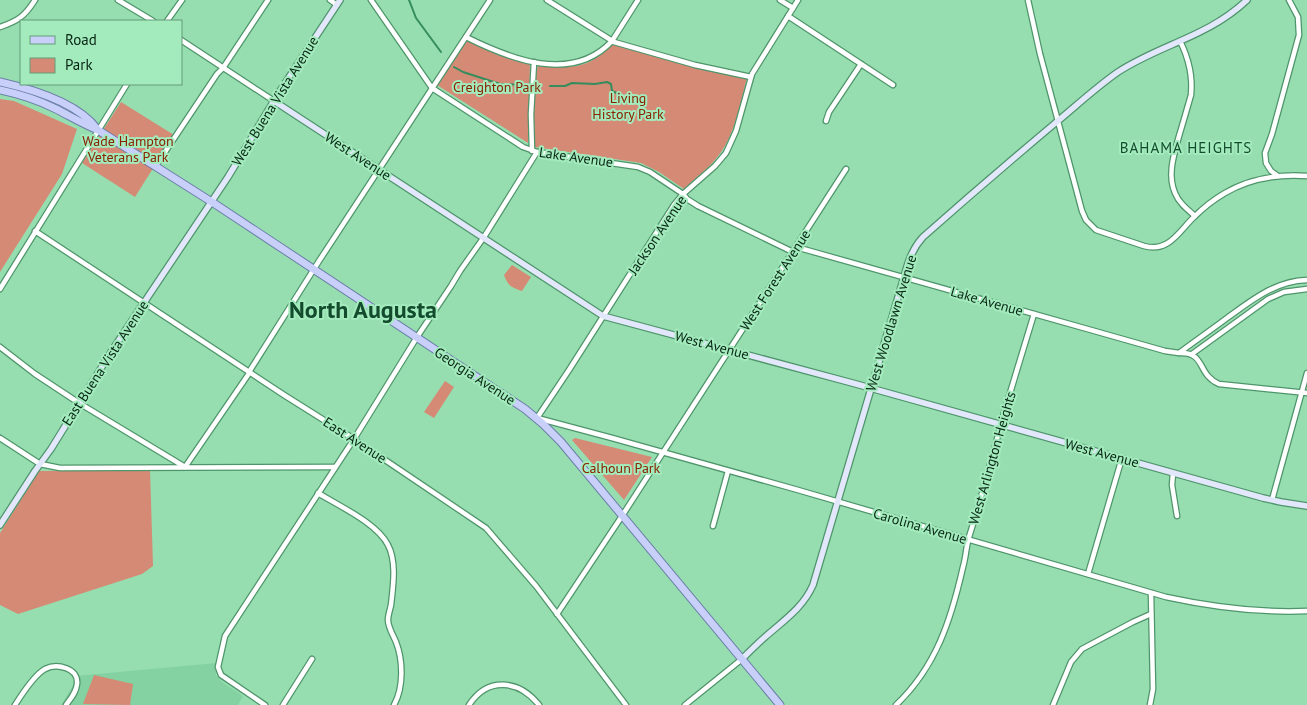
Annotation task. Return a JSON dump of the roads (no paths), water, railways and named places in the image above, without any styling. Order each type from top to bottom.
[{"type":"main road","name":"Georgia Avenue","points":[[0,82],[26,88],[59,102],[86,116],[98,130]]},
{"type":"main road","name":"Georgia Avenue","points":[[0,90],[42,102],[98,130],[417,337],[537,418],[560,442],[780,705]]},
{"type":"street","points":[[0,27],[14,23],[21,18],[35,0]]},
{"type":"street","points":[[118,0],[151,20]]},
{"type":"street","points":[[168,20],[182,0]]},
{"type":"street","points":[[156,167],[268,0]]},
{"type":"street","points":[[330,0],[339,2]]},
{"type":"street","name":"Lake Avenue","points":[[371,0],[432,88],[523,147],[535,151],[638,167],[650,172],[698,206],[793,252]]},
{"type":"street","points":[[185,467],[249,372],[490,0]]},
{"type":"street","points":[[547,0],[612,40],[696,65],[751,77]]},
{"type":"street","points":[[466,37],[502,53],[534,62],[556,65],[576,63],[602,51],[612,40],[638,0]]},
{"type":"street","points":[[780,0],[793,8]]},
{"type":"street","name":"Jackson Avenue","points":[[537,418],[674,205],[683,194],[715,166],[730,146],[751,77],[798,0]]},
{"type":"street","points":[[1028,0],[1040,54],[1082,211],[1086,220],[1096,230],[1144,246],[1156,248],[1174,239],[1195,216],[1214,200],[1234,188],[1278,176],[1307,176]]},
{"type":"street","name":"West Woodlawn Avenue","points":[[742,659],[797,609],[807,598],[816,578],[904,277],[912,252],[923,237],[1096,88],[1152,52],[1213,25],[1234,12],[1247,0]]},
{"type":"street","points":[[1278,176],[1268,167],[1265,153],[1299,35],[1298,17],[1289,0]]},
{"type":"street","name":"West Buena Vista Avenue","points":[[211,202],[339,2]]},
{"type":"street","points":[[788,16],[893,85]]},
{"type":"street","name":"West Avenue","points":[[182,41],[603,316],[871,388],[1272,500],[1307,506]]},
{"type":"street","points":[[1180,41],[1190,64],[1191,87],[1173,158],[1172,181],[1178,198],[1185,208],[1195,216]]},
{"type":"street","points":[[265,705],[224,677],[219,669],[225,636],[336,467],[417,337],[484,237],[535,151],[531,108],[534,62]]},
{"type":"street","points":[[826,121],[829,112],[861,64]]},
{"type":"street","points":[[0,289],[126,85]]},
{"type":"street","name":"West Forest Avenue","points":[[557,614],[664,453],[846,169]]},
{"type":"street","name":"East Buena Vista Avenue","points":[[0,525],[211,202]]},
{"type":"street","name":"East Avenue","points":[[35,231],[249,372],[354,438],[486,528],[536,586],[626,705]]},
{"type":"street","name":"Lake Avenue","points":[[796,247],[1165,351],[1192,354]]},
{"type":"street","points":[[1179,353],[1259,296],[1282,284],[1307,280]]},
{"type":"street","points":[[1304,392],[1219,384],[1210,380],[1199,360],[1192,354],[1268,299],[1284,292],[1307,289]]},
{"type":"street","name":"West Arlington Heights","points":[[898,704],[926,670],[937,650],[946,627],[955,600],[968,540],[1034,314]]},
{"type":"street","points":[[0,347],[35,374],[79,403],[185,467]]},
{"type":"street","points":[[1272,500],[1304,392],[1307,373]]},
{"type":"street","name":"Carolina Avenue","points":[[537,418],[579,428],[1151,593],[1199,604],[1262,611],[1307,612]]},
{"type":"street","points":[[0,438],[40,464],[60,468],[336,467]]},
{"type":"street","points":[[1088,574],[1122,458]]},
{"type":"street","points":[[713,526],[728,471]]},
{"type":"street","points":[[1173,473],[1172,485],[1177,516]]},
{"type":"street","points":[[318,493],[371,526],[383,537],[391,552],[393,573],[388,624],[401,661],[398,696],[394,705]]},
{"type":"street","points":[[1150,705],[1153,689],[1151,593]]},
{"type":"street","points":[[1053,705],[1071,662],[1082,650],[1151,614]]},
{"type":"street","points":[[283,705],[312,659]]},
{"type":"street","points":[[685,705],[742,659]]},
{"type":"street","points":[[15,705],[41,672],[57,666],[68,668],[77,679],[74,694],[66,705]]},
{"type":"street","points":[[469,705],[481,692],[491,687],[503,685],[523,690],[539,705]]},
{"type":"waterway","points":[[409,0],[416,18],[441,52]]},
{"type":"waterway","points":[[454,67],[463,72],[500,84],[524,85]]},
{"type":"waterway","points":[[550,86],[607,82],[611,84],[612,91],[623,96]]},
{"type":"district","name":"BAHAMA HEIGHTS","points":[[1186,148]]},
{"type":"district","name":"North Augusta","points":[[363,310]]},
{"type":"park label","name":"Creighton Park","points":[[497,87]]},
{"type":"park label","name":"Living History Park","points":[[628,106]]},
{"type":"park label","name":"Wade Hampton Veterans Park","points":[[128,150]]},
{"type":"park label","name":"Calhoun Park","points":[[621,468]]}]
